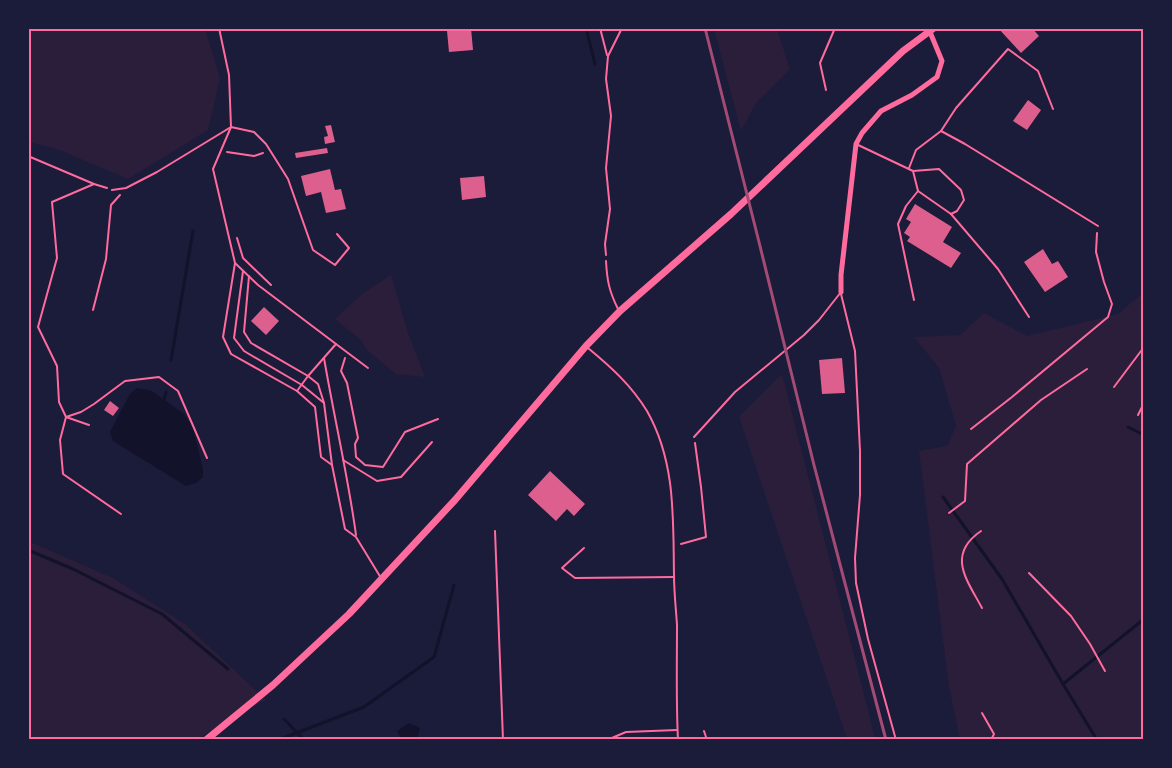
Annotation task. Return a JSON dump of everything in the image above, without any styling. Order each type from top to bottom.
[{"type":"street","points":[[206,740],[273,685],[349,614],[455,500],[586,346],[620,312],[731,214],[903,51],[932,30],[942,61],[937,77],[912,95],[881,111],[862,133],[856,144],[841,292]]},
{"type":"lane","points":[[219,28],[229,75],[231,127],[213,169],[235,263],[223,337],[231,354],[297,391],[315,407],[321,457],[332,465]]},
{"type":"lane","points":[[909,168],[916,150],[941,131],[956,108],[1008,49],[1038,71],[1053,109]]},
{"type":"lane","points":[[112,190],[126,188],[157,172],[231,127],[254,132],[266,144],[288,179],[313,250],[335,265],[349,248],[337,234]]},
{"type":"lane","points":[[941,131],[1098,226]]},
{"type":"lane","points":[[856,144],[913,171],[918,191],[951,214],[998,269],[1029,317]]},
{"type":"lane","points":[[913,171],[939,169],[961,190],[964,200],[957,211],[951,214]]},
{"type":"lane","points":[[914,300],[898,224],[906,206],[918,191]]},
{"type":"lane","points":[[606,261],[610,293],[620,312]]},
{"type":"lane","points":[[235,263],[258,285],[368,368]]},
{"type":"lane","points":[[243,271],[234,338],[244,351],[302,385],[324,403]]},
{"type":"lane","points":[[249,276],[244,332],[251,343],[318,384],[324,403],[332,465],[345,530],[356,537]]},
{"type":"lane","points":[[694,437],[735,392],[804,335],[841,292]]},
{"type":"lane","points":[[841,292],[855,351],[860,451],[856,584],[868,639],[896,740]]},
{"type":"lane","points":[[297,391],[336,344]]},
{"type":"lane","points":[[586,346],[629,385],[647,412],[660,439],[670,477],[675,546],[678,740]]},
{"type":"lane","points":[[324,358],[356,537],[382,579]]},
{"type":"lane","points":[[343,460],[377,480],[401,477],[432,442]]},
{"type":"lane","points":[[584,548],[562,568],[575,579],[674,577]]},
{"type":"lane","points":[[607,740],[626,732],[677,730]]},
{"type":"path","points":[[600,28],[608,56],[606,79],[611,116],[606,168],[610,209],[605,244],[606,261]]},
{"type":"path","points":[[608,56],[622,28]]},
{"type":"path","points":[[826,90],[820,63],[835,28]]},
{"type":"path","points":[[28,156],[112,190]]},
{"type":"path","points":[[94,184],[52,202],[57,258],[38,327],[57,366],[59,402],[66,417],[60,440],[63,474],[121,513]]},
{"type":"path","points":[[93,310],[106,259],[111,205],[126,188]]},
{"type":"path","points":[[971,429],[1108,316],[1112,304],[1096,252],[1098,226]]},
{"type":"path","points":[[1114,387],[1143,347]]},
{"type":"path","points":[[949,513],[965,501],[967,464],[1041,400],[1087,369]]},
{"type":"path","points":[[66,417],[94,404],[124,381],[159,377],[178,391],[207,458]]},
{"type":"path","points":[[1138,415],[1143,403]]},
{"type":"path","points":[[66,417],[89,424]]},
{"type":"path","points":[[675,546],[706,537],[694,437]]},
{"type":"path","points":[[495,531],[503,740]]},
{"type":"path","points":[[981,531],[969,541],[961,564],[982,608]]},
{"type":"path","points":[[1029,573],[1071,616],[1106,670]]},
{"type":"path","points":[[982,713],[994,734],[988,740]]},
{"type":"path","points":[[704,731],[707,740]]},
{"type":"shaded area","points":[[28,29],[205,29],[220,78],[208,130],[128,179],[57,149],[29,142]]},
{"type":"shaded area","points":[[714,29],[777,29],[790,69],[756,103],[741,131]]},
{"type":"shaded area","points":[[391,275],[408,333],[425,377],[396,374],[367,350],[361,340],[335,319],[362,294]]},
{"type":"shaded area","points":[[1143,293],[1143,739],[960,739],[949,687],[919,451],[947,446],[956,426],[939,368],[914,337],[960,335],[984,313],[1027,336],[1118,314]]},
{"type":"shaded area","points":[[782,374],[875,739],[847,739],[739,417]]},
{"type":"shaded area","points":[[137,388],[152,391],[184,414],[193,427],[203,470],[203,477],[196,483],[186,486],[113,441],[110,432],[130,394]]},
{"type":"shaded area","points":[[28,541],[113,578],[185,624],[266,700],[230,718],[198,739],[29,739]]},
{"type":"shaded area","points":[[409,723],[420,728],[417,739],[401,739],[397,731]]},
{"type":"building","points":[[471,28],[473,50],[449,52],[447,31]]},
{"type":"building","points":[[998,28],[1032,28],[1039,36],[1021,53]]},
{"type":"building","points":[[1028,100],[1041,110],[1027,130],[1013,121]]},
{"type":"building","points":[[331,125],[335,142],[325,144],[324,137],[328,136],[325,126]]},
{"type":"building","points":[[327,148],[328,153],[296,158],[295,153]]},
{"type":"building","points":[[330,169],[335,190],[341,189],[346,209],[326,213],[321,192],[306,196],[301,176]]},
{"type":"building","points":[[484,176],[486,197],[462,200],[460,178]]},
{"type":"building","points":[[915,204],[952,227],[943,242],[961,253],[951,268],[907,241],[910,237],[904,233],[911,222],[906,219]]},
{"type":"building","points":[[1043,249],[1052,264],[1058,261],[1068,277],[1045,292],[1024,262]]},
{"type":"building","points":[[264,307],[279,321],[266,335],[251,321]]},
{"type":"building","points":[[842,358],[845,393],[822,394],[819,360]]},
{"type":"building","points":[[110,401],[119,408],[113,416],[104,410]]},
{"type":"building","points":[[550,471],[585,504],[574,516],[567,509],[556,521],[528,495]]},
{"type":"waterway","points":[[586,28],[595,64]]},
{"type":"waterway","points":[[171,360],[193,231]]},
{"type":"waterway","points":[[164,400],[166,392]]},
{"type":"waterway","points":[[1128,427],[1144,435]]},
{"type":"waterway","points":[[943,497],[1002,579],[1063,684]]},
{"type":"waterway","points":[[28,550],[73,569],[162,614],[228,669]]},
{"type":"waterway","points":[[278,740],[364,707],[434,657],[454,585]]},
{"type":"waterway","points":[[1097,740],[1063,684],[1144,619]]},
{"type":"waterway","points":[[284,719],[304,740]]},
{"type":"railway","points":[[705,28],[814,465],[886,740]]}]
